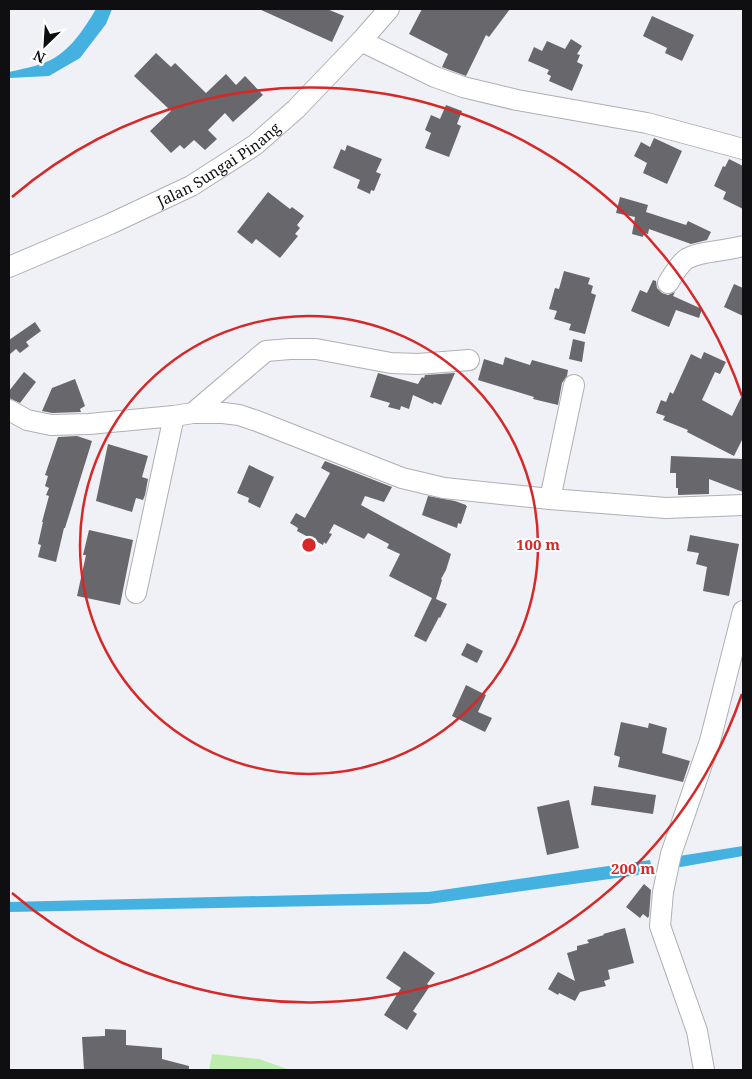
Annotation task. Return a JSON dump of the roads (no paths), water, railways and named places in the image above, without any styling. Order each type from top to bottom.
[{"type":"street","name":"Jalan Sungai Pinang","points":[[9,267],[110,224],[190,186],[255,145],[296,109],[389,9]]},
{"type":"street","points":[[361,41],[435,77],[463,87],[517,100],[647,123],[743,149]]},
{"type":"street","points":[[668,282],[687,258],[743,246]]},
{"type":"street","points":[[136,593],[184,414],[266,351],[316,349],[391,363],[418,364],[469,360]]},
{"type":"street","points":[[550,498],[574,385]]},
{"type":"street","points":[[9,410],[27,420],[51,425],[89,424],[184,414],[223,413],[248,418],[402,478],[444,488],[666,508],[743,505]]},
{"type":"street","points":[[704,1070],[697,1031],[660,926],[663,892],[670,854],[710,741],[743,611]]},
{"type":"water","points":[[96,9],[112,9],[106,24],[80,58],[49,76],[9,78],[9,72],[42,64],[62,53],[81,32]]},
{"type":"water","points":[[743,846],[743,856],[675,868],[679,856]]},
{"type":"water","points":[[650,860],[653,873],[429,904],[9,912],[9,902],[428,892]]}]
